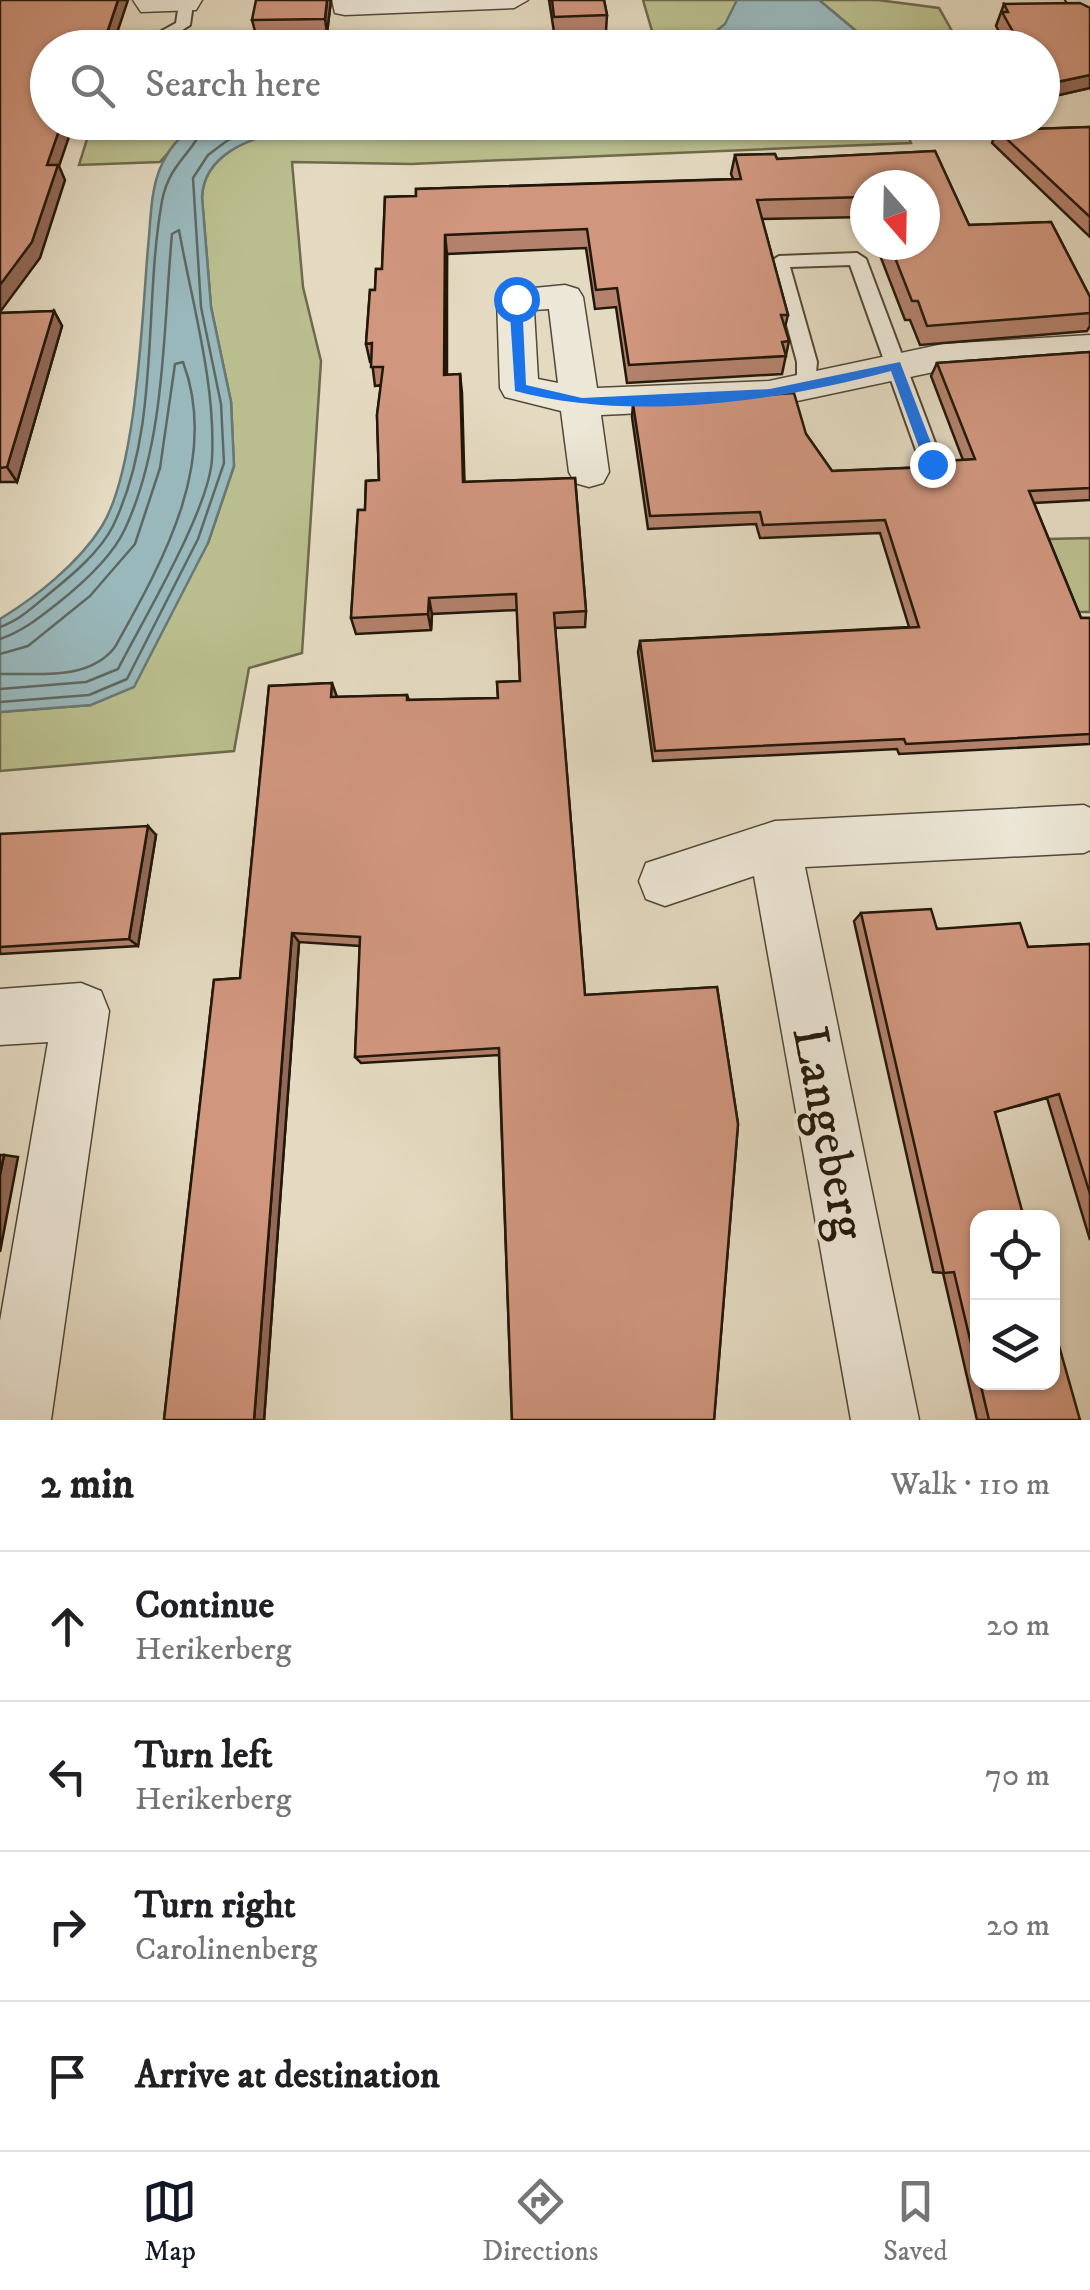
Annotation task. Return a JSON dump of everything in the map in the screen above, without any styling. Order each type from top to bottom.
[{"type":"street","points":[[147,0],[151,6],[187,2]]},
{"type":"street","points":[[346,0],[345,7],[514,0]]},
{"type":"street","points":[[1082,0],[1090,11]]},
{"type":"street","points":[[590,472],[582,402],[807,389],[942,357],[1090,348]]},
{"type":"street","points":[[665,881],[775,845],[1084,829]]},
{"type":"street","name":"Langeberg","points":[[775,845],[794,965],[886,1420]]},
{"type":"street","points":[[0,1016],[81,1011],[17,1420]]},
{"type":"lane","points":[[173,30],[183,24],[187,2]]},
{"type":"lane","points":[[807,389],[807,362],[779,262],[857,259],[932,464]]},
{"type":"green space","points":[[643,0],[737,0],[722,30],[652,30]]},
{"type":"green space","points":[[819,0],[878,0],[939,8],[951,30],[855,30]]},
{"type":"green space","points":[[87,140],[179,140],[160,162],[79,165]]},
{"type":"green space","points":[[253,140],[911,143],[411,164],[292,162],[303,287],[321,361],[302,653],[249,668],[234,751],[0,771],[0,712],[91,705],[208,543],[234,466],[231,402],[211,307],[202,197],[211,170],[220,159]]},
{"type":"green space","points":[[1090,538],[1090,612],[1078,612],[1048,539]]},
{"type":"water","points":[[737,0],[819,0],[855,30],[717,30],[725,24]]},
{"type":"water","points":[[179,140],[253,140],[220,159],[205,182],[202,197],[211,307],[231,402],[234,466],[208,543],[134,687],[91,705],[0,712],[0,619],[69,566],[102,526],[114,501],[136,391],[155,184]]},
{"type":"building","points":[[0,0],[118,0],[108,30],[30,30],[30,140],[56,140],[47,165],[58,165],[32,242],[0,285]]},
{"type":"building","points":[[256,0],[327,0],[325,19],[252,20]]},
{"type":"building","points":[[552,0],[604,0],[607,15],[554,17]]},
{"type":"building","points":[[1080,3],[1090,8],[1090,75],[1060,81],[1060,30],[1012,30],[1002,12],[1008,12],[1004,4]]},
{"type":"building","points":[[1090,127],[1090,217],[1008,140],[1060,140],[1060,128]]},
{"type":"building","points":[[935,151],[969,225],[1051,222],[1090,297],[1090,313],[927,326],[896,260],[940,260],[940,170],[850,170],[850,197],[757,200],[788,315],[781,315],[789,341],[782,342],[786,356],[629,365],[617,288],[596,290],[587,229],[445,235],[444,375],[460,374],[463,482],[575,478],[586,611],[554,613],[585,995],[717,987],[738,1124],[714,1420],[512,1420],[499,1048],[355,1057],[360,937],[292,933],[254,1420],[164,1420],[214,980],[240,978],[269,686],[332,683],[331,697],[407,695],[407,700],[498,698],[497,682],[520,681],[516,594],[429,598],[428,614],[351,618],[358,510],[365,510],[366,481],[379,480],[377,415],[383,367],[371,367],[372,343],[366,344],[370,290],[375,290],[376,269],[382,269],[385,197],[416,196],[416,189],[741,179],[735,155],[775,154],[777,159]]},
{"type":"building","points":[[54,311],[7,467],[0,468],[0,313]]},
{"type":"building","points":[[1090,352],[1090,488],[1029,491],[1081,618],[1090,618],[1090,734],[655,751],[640,641],[919,627],[885,520],[763,525],[760,512],[650,516],[633,404],[794,393],[806,434],[832,471],[931,467],[929,462],[975,459],[937,363]]},
{"type":"building","points":[[148,826],[129,939],[0,947],[0,834]]},
{"type":"building","points":[[931,909],[937,929],[1020,923],[1028,947],[1090,944],[1090,1194],[1059,1094],[995,1112],[1022,1210],[970,1210],[970,1339],[954,1272],[944,1273],[861,913]]},
{"type":"building","points":[[1060,1349],[1080,1420],[989,1420],[982,1390],[1060,1390]]},
{"type":"route","points":[[516,299],[520,388],[582,402],[770,394],[807,389],[895,366],[932,464]]}]
